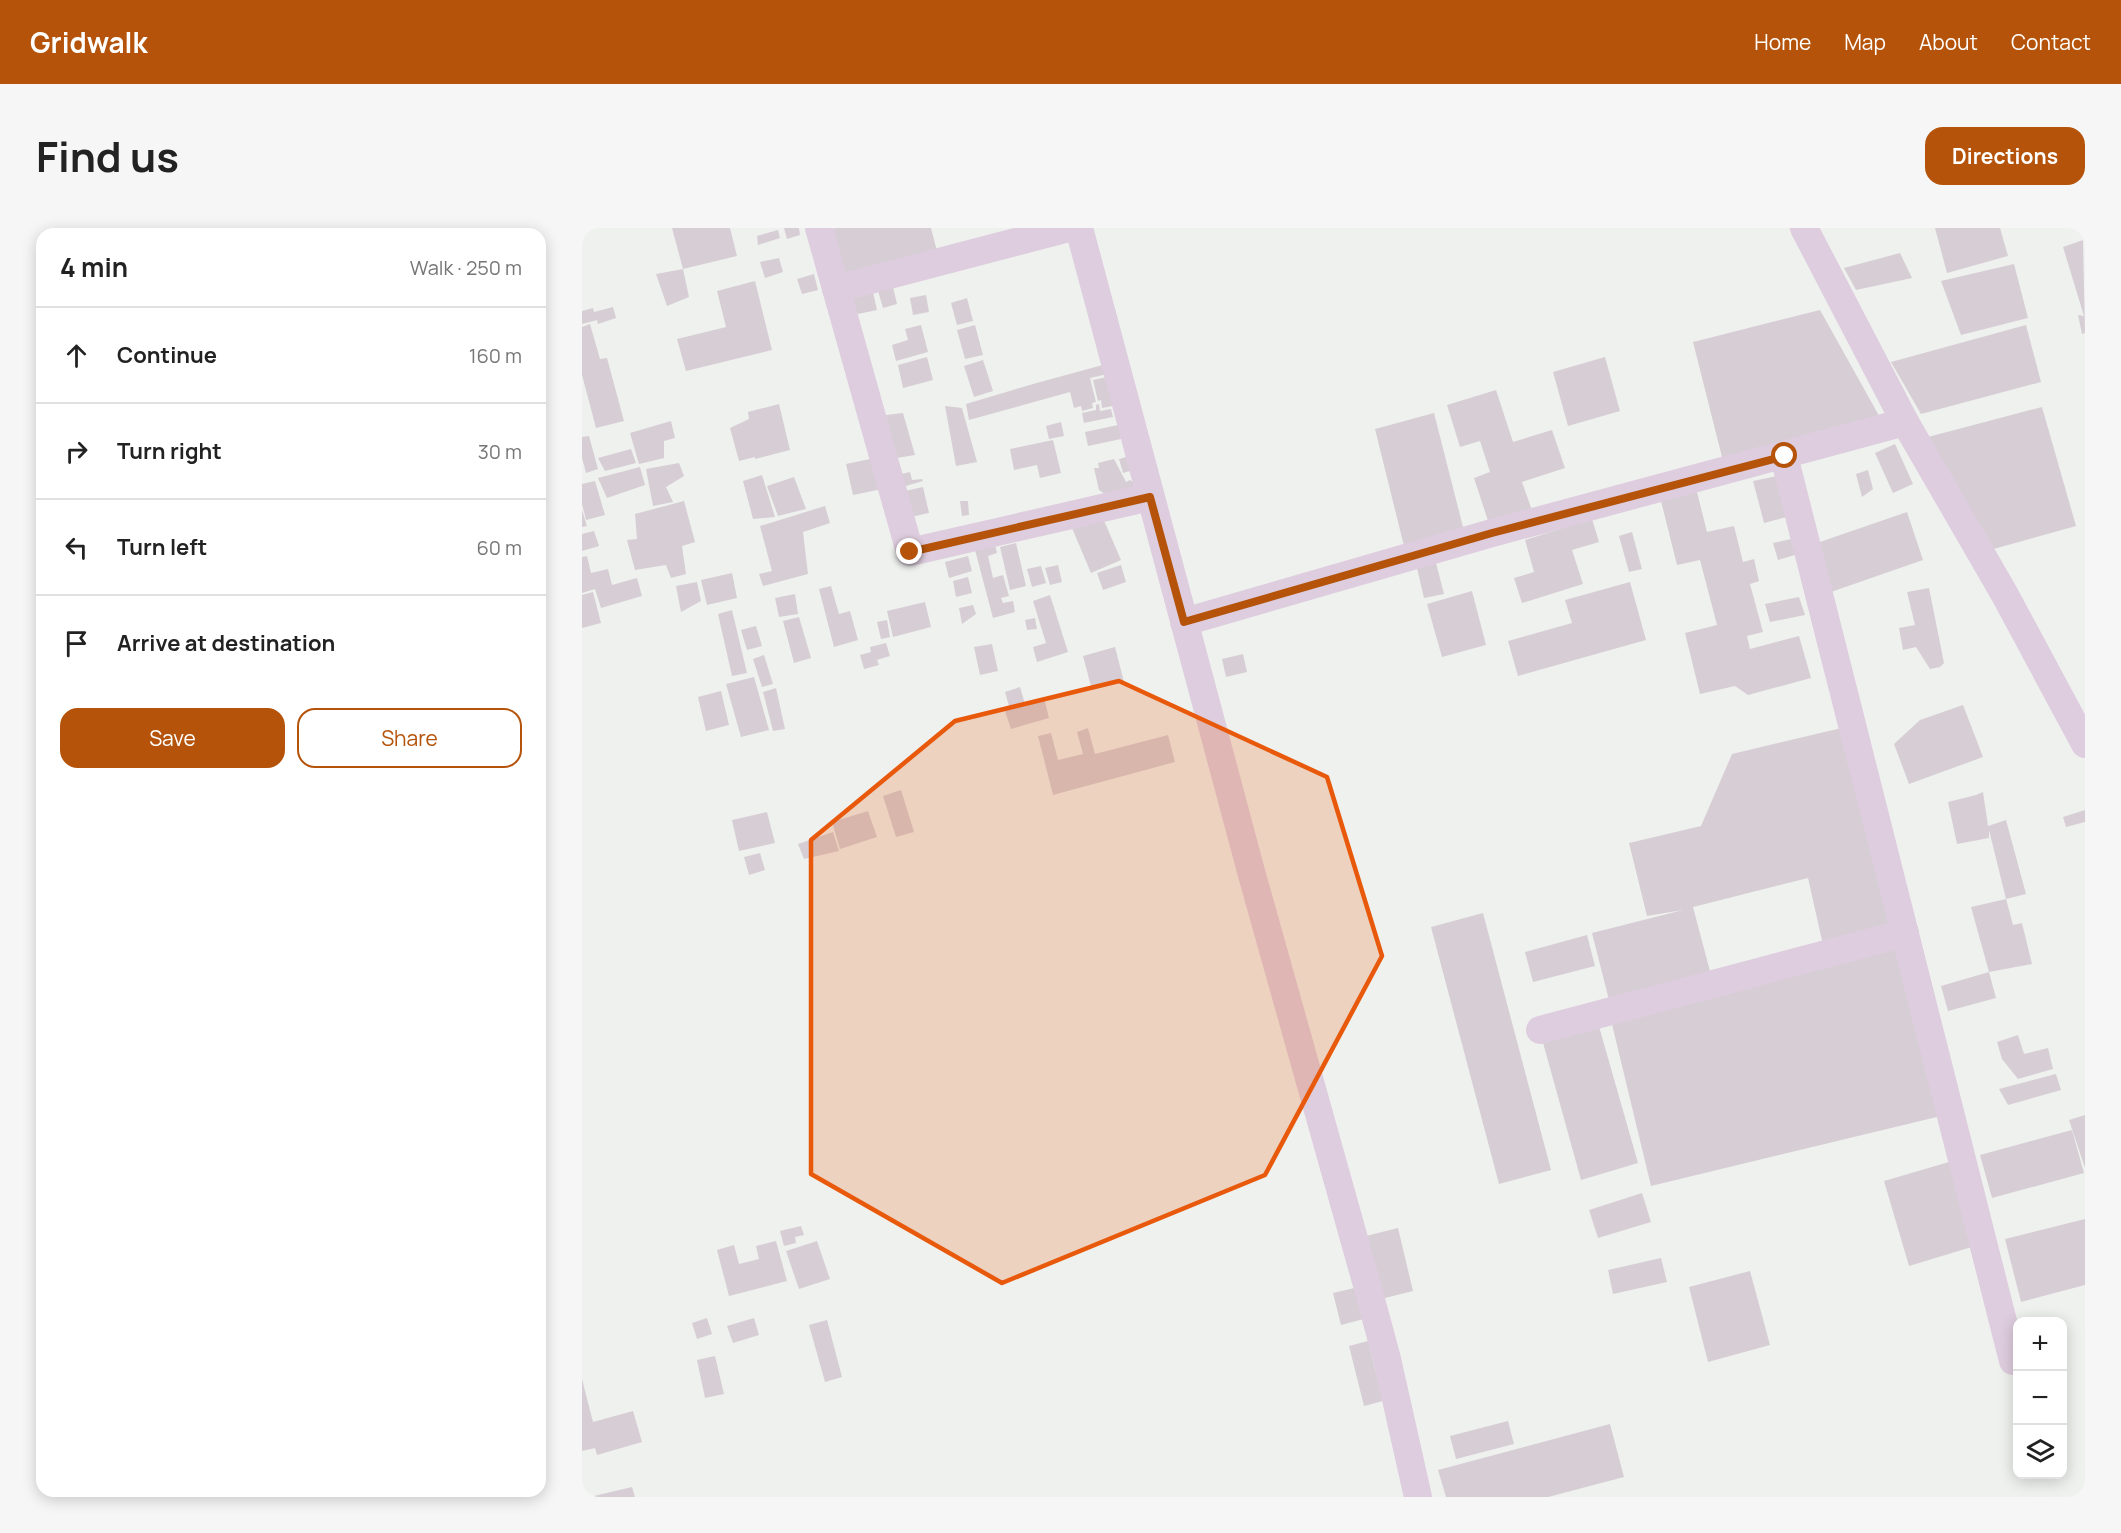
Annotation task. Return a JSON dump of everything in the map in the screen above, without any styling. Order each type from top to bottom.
[{"type":"street","points":[[819,228],[910,552],[1150,497]]},
{"type":"street","points":[[836,289],[1069,228]]},
{"type":"street","points":[[1079,228],[1252,876],[1387,1359],[1418,1497]]},
{"type":"street","points":[[1804,228],[1905,422],[2005,595],[2085,744]]},
{"type":"street","points":[[1184,622],[1492,533],[1905,422]]},
{"type":"street","points":[[1785,456],[2013,1361]]},
{"type":"street","points":[[1540,1030],[1905,933]]},
{"type":"highlighted area","points":[[1119,681],[1327,777],[1382,956],[1265,1175],[1002,1283],[811,1174],[811,840],[955,721]]},
{"type":"building","points":[[672,228],[730,228],[737,256],[683,269]]},
{"type":"building","points":[[784,228],[799,228],[800,235],[787,239]]},
{"type":"building","points":[[931,228],[938,255],[845,280],[832,229]]},
{"type":"building","points":[[1935,228],[2000,228],[2008,256],[1947,273]]},
{"type":"building","points":[[778,230],[780,238],[758,245],[757,236]]},
{"type":"building","points":[[2083,240],[2085,333],[2082,334],[2078,315],[2084,316],[2063,247]]},
{"type":"building","points":[[1900,253],[1912,278],[1856,290],[1844,268]]},
{"type":"building","points":[[779,258],[783,272],[765,278],[760,262]]},
{"type":"building","points":[[2014,264],[2028,318],[1961,335],[1941,281]]},
{"type":"building","points":[[683,269],[689,297],[667,306],[656,274]]},
{"type":"building","points":[[814,274],[818,290],[802,294],[797,279]]},
{"type":"building","points":[[755,281],[772,350],[686,371],[677,339],[726,327],[717,291]]},
{"type":"building","points":[[893,287],[897,304],[883,308],[878,291]]},
{"type":"building","points":[[873,292],[877,310],[853,315],[849,298]]},
{"type":"building","points":[[926,295],[929,312],[913,315],[910,298]]},
{"type":"building","points":[[967,298],[973,321],[957,325],[951,303]]},
{"type":"building","points":[[613,307],[616,318],[598,324],[597,320],[582,324],[582,311],[593,308],[594,312]]},
{"type":"building","points":[[1820,310],[1882,421],[1723,461],[1693,342]]},
{"type":"building","points":[[590,324],[600,359],[607,358],[624,421],[596,428],[582,375],[582,327]]},
{"type":"building","points":[[921,325],[928,352],[896,361],[892,345],[908,340],[905,329]]},
{"type":"building","points":[[975,325],[983,355],[965,359],[957,330]]},
{"type":"building","points":[[2026,325],[2041,382],[1921,414],[1891,362]]},
{"type":"building","points":[[927,357],[933,380],[903,388],[898,365]]},
{"type":"building","points":[[1605,357],[1620,411],[1568,426],[1553,372]]},
{"type":"building","points":[[983,360],[993,391],[974,397],[964,366]]},
{"type":"building","points":[[1110,363],[1112,373],[1090,378],[1096,402],[1092,403],[1093,408],[1082,411],[1081,406],[1074,408],[1070,392],[969,420],[966,404]]},
{"type":"building","points":[[1107,377],[1113,406],[1102,408],[1093,380]]},
{"type":"building","points":[[1496,390],[1513,442],[1552,430],[1565,468],[1522,482],[1535,519],[1492,533],[1474,478],[1490,472],[1480,441],[1460,447],[1447,405]]},
{"type":"building","points":[[779,404],[790,450],[739,461],[730,428],[749,419],[748,412]]},
{"type":"building","points":[[1099,404],[1100,411],[1111,409],[1113,417],[1084,423],[1082,413],[1096,410],[1096,405]]},
{"type":"building","points":[[945,406],[962,408],[977,462],[956,466]]},
{"type":"building","points":[[2042,407],[2076,526],[1990,550],[1928,437]]},
{"type":"building","points":[[903,413],[915,455],[897,458],[886,415]]},
{"type":"building","points":[[1434,413],[1464,531],[1404,546],[1375,429]]},
{"type":"building","points":[[671,421],[675,438],[664,441],[664,458],[639,464],[630,433]]},
{"type":"building","points":[[1061,422],[1064,436],[1049,439],[1046,426]]},
{"type":"building","points":[[1118,425],[1121,439],[1088,446],[1085,432]]},
{"type":"building","points":[[589,436],[598,469],[586,473],[582,458],[582,437]]},
{"type":"building","points":[[1053,440],[1061,473],[1040,478],[1037,465],[1014,470],[1010,449]]},
{"type":"building","points":[[1895,444],[1913,484],[1893,493],[1875,453]]},
{"type":"building","points":[[631,449],[636,463],[605,471],[598,458]]},
{"type":"building","points":[[1133,455],[1137,469],[1123,473],[1119,459]]},
{"type":"building","points":[[875,458],[882,489],[853,495],[846,464]]},
{"type":"building","points":[[1114,459],[1126,482],[1130,480],[1136,484],[1134,489],[1105,494],[1099,490],[1094,468],[1099,468],[1098,463]]},
{"type":"building","points":[[679,463],[684,476],[666,487],[673,502],[653,506],[646,469]]},
{"type":"building","points":[[640,467],[645,485],[607,498],[598,478]]},
{"type":"building","points":[[1868,470],[1873,489],[1862,497],[1856,474]]},
{"type":"building","points":[[910,472],[912,480],[922,479],[923,481],[899,488],[896,475]]},
{"type":"building","points":[[762,475],[775,517],[753,519],[743,481]]},
{"type":"building","points":[[1777,476],[1787,517],[1764,523],[1753,481]]},
{"type":"building","points":[[794,477],[806,509],[778,516],[767,486]]},
{"type":"building","points":[[595,481],[605,515],[586,520],[582,504],[582,484]]},
{"type":"building","points":[[923,487],[929,513],[906,518],[900,492]]},
{"type":"building","points":[[1696,488],[1707,532],[1734,526],[1743,562],[1754,559],[1759,581],[1750,584],[1763,632],[1747,636],[1750,649],[1799,636],[1811,678],[1748,695],[1735,686],[1700,694],[1685,633],[1717,625],[1700,560],[1677,565],[1660,497]]},
{"type":"building","points":[[684,501],[695,542],[682,546],[686,574],[671,578],[666,565],[635,570],[627,540],[637,539],[635,514]]},
{"type":"building","points":[[960,501],[968,501],[969,515],[962,516]]},
{"type":"building","points":[[825,506],[830,523],[803,532],[808,574],[763,586],[759,574],[772,571],[760,526]]},
{"type":"building","points":[[582,510],[587,526],[582,527]]},
{"type":"building","points":[[1907,512],[1923,560],[1831,592],[1814,544]]},
{"type":"building","points":[[1102,516],[1121,560],[1091,573],[1072,528]]},
{"type":"building","points":[[1592,519],[1599,542],[1572,550],[1583,584],[1522,603],[1514,578],[1534,572],[1525,540]]},
{"type":"building","points":[[594,531],[599,546],[582,551],[582,534]]},
{"type":"building","points":[[1632,532],[1642,569],[1629,572],[1619,536]]},
{"type":"building","points":[[1791,539],[1795,555],[1778,560],[1773,543]]},
{"type":"building","points":[[1016,543],[1026,586],[1010,590],[1000,547]]},
{"type":"building","points":[[995,545],[997,553],[988,556],[993,578],[1003,575],[1009,596],[1001,598],[1003,603],[1013,601],[1015,612],[993,618],[975,550]]},
{"type":"building","points":[[587,556],[591,573],[608,569],[612,585],[637,578],[642,596],[601,608],[595,589],[582,593],[582,557]]},
{"type":"building","points":[[968,556],[972,571],[949,578],[945,562]]},
{"type":"building","points":[[1436,563],[1444,594],[1424,598],[1417,568]]},
{"type":"building","points":[[1058,565],[1062,582],[1050,585],[1045,568]]},
{"type":"building","points":[[1121,565],[1126,582],[1103,590],[1097,573]]},
{"type":"building","points":[[1041,566],[1046,583],[1032,587],[1027,569]]},
{"type":"building","points":[[732,573],[737,598],[707,605],[701,580]]},
{"type":"building","points":[[968,577],[972,593],[956,597],[953,581]]},
{"type":"building","points":[[697,582],[701,601],[681,612],[676,586]]},
{"type":"building","points":[[1630,582],[1646,640],[1518,676],[1508,641],[1572,623],[1565,600]]},
{"type":"building","points":[[831,586],[839,614],[850,611],[858,640],[834,647],[819,589]]},
{"type":"building","points":[[1929,588],[1944,663],[1940,667],[1930,669],[1916,647],[1903,650],[1899,628],[1915,625],[1907,592]]},
{"type":"building","points":[[1472,591],[1486,645],[1442,657],[1427,604]]},
{"type":"building","points":[[593,592],[601,623],[582,628],[582,595]]},
{"type":"building","points":[[795,594],[798,614],[779,617],[775,598]]},
{"type":"building","points":[[1050,595],[1068,652],[1037,662],[1033,647],[1046,643],[1033,601]]},
{"type":"building","points":[[1799,597],[1805,615],[1770,622],[1765,604]]},
{"type":"building","points":[[925,602],[931,627],[893,637],[887,611]]},
{"type":"building","points":[[973,605],[976,614],[962,624],[959,608]]},
{"type":"building","points":[[732,610],[747,673],[732,676],[718,614]]},
{"type":"building","points":[[799,617],[811,658],[794,663],[783,621]]},
{"type":"building","points":[[1035,618],[1037,629],[1027,630],[1025,620]]},
{"type":"building","points":[[887,620],[890,637],[881,639],[877,622]]},
{"type":"building","points":[[756,626],[762,646],[747,650],[741,630]]},
{"type":"building","points":[[886,643],[890,656],[877,660],[879,665],[864,669],[860,655],[871,652],[870,647]]},
{"type":"building","points":[[992,644],[998,671],[980,675],[974,647]]},
{"type":"building","points":[[1115,647],[1124,682],[1092,690],[1083,656]]},
{"type":"building","points":[[1243,654],[1247,672],[1226,677],[1222,659]]},
{"type":"building","points":[[764,655],[773,684],[762,687],[753,659]]},
{"type":"building","points":[[754,677],[769,730],[741,737],[726,684]]},
{"type":"building","points":[[1020,687],[1025,704],[1044,698],[1049,718],[1011,729],[1004,708],[1009,706],[1005,692]]},
{"type":"building","points":[[776,688],[785,729],[773,731],[763,692]]},
{"type":"building","points":[[721,691],[729,725],[706,731],[698,697]]},
{"type":"building","points":[[1963,705],[1983,757],[1909,784],[1894,744],[1920,720]]},
{"type":"building","points":[[1850,726],[1897,928],[1823,945],[1808,878],[1693,907],[1711,975],[1609,1000],[1592,933],[1683,910],[1647,916],[1629,843],[1701,826],[1732,754]]},
{"type":"building","points":[[1088,728],[1095,754],[1168,735],[1175,762],[1053,795],[1038,736],[1051,733],[1058,760],[1083,754],[1077,732]]},
{"type":"building","points":[[901,790],[914,832],[896,837],[883,796]]},
{"type":"building","points":[[1983,792],[1988,826],[2006,820],[2026,894],[2006,899],[1989,830],[1989,838],[1957,844],[1948,802]]},
{"type":"building","points":[[2085,810],[2085,822],[2066,827],[2063,817]]},
{"type":"building","points":[[868,811],[877,837],[840,849],[832,822]]},
{"type":"building","points":[[767,812],[775,843],[739,851],[732,820]]},
{"type":"building","points":[[833,832],[839,851],[804,859],[798,844]]},
{"type":"building","points":[[760,853],[765,870],[749,875],[744,857]]},
{"type":"building","points":[[2006,899],[2013,925],[2022,923],[2032,964],[1989,972],[1971,907]]},
{"type":"building","points":[[1483,913],[1551,1170],[1499,1184],[1431,927]]},
{"type":"building","points":[[1587,935],[1595,966],[1533,982],[1525,952]]},
{"type":"building","points":[[1900,946],[1941,1116],[1651,1186],[1610,1016]]},
{"type":"building","points":[[1989,972],[1996,998],[1948,1011],[1941,986]]},
{"type":"building","points":[[1598,1023],[1638,1163],[1581,1180],[1542,1039]]},
{"type":"building","points":[[2018,1035],[2024,1054],[2048,1048],[2053,1069],[2018,1079],[2002,1059],[1997,1042]]},
{"type":"building","points":[[2056,1074],[2061,1090],[2008,1105],[1999,1089]]},
{"type":"building","points":[[2085,1115],[2085,1168],[2069,1120]]},
{"type":"building","points":[[2072,1130],[2084,1173],[1992,1198],[1980,1155]]},
{"type":"building","points":[[1949,1162],[1975,1246],[1909,1266],[1884,1181]]},
{"type":"building","points":[[1642,1193],[1651,1222],[1598,1238],[1589,1210]]},
{"type":"building","points":[[2085,1219],[2085,1285],[2021,1302],[2005,1239]]},
{"type":"building","points":[[801,1226],[804,1235],[795,1237],[796,1243],[784,1246],[780,1231]]},
{"type":"building","points":[[1398,1228],[1413,1291],[1381,1299],[1366,1236]]},
{"type":"building","points":[[776,1241],[787,1281],[729,1296],[717,1250],[734,1245],[739,1264],[759,1259],[756,1246]]},
{"type":"building","points":[[817,1241],[830,1279],[799,1289],[786,1251]]},
{"type":"building","points":[[1661,1258],[1667,1282],[1613,1294],[1608,1270]]},
{"type":"building","points":[[1750,1271],[1770,1345],[1708,1362],[1689,1287]]},
{"type":"building","points":[[1367,1285],[1375,1316],[1341,1325],[1333,1293]]},
{"type":"building","points":[[707,1318],[712,1334],[697,1339],[692,1323]]},
{"type":"building","points":[[754,1318],[759,1335],[733,1343],[727,1326]]},
{"type":"building","points":[[827,1320],[842,1377],[825,1382],[809,1325]]},
{"type":"building","points":[[1368,1341],[1383,1401],[1364,1406],[1349,1346]]},
{"type":"building","points":[[715,1356],[724,1394],[705,1398],[697,1360]]},
{"type":"building","points":[[582,1379],[593,1422],[633,1411],[642,1442],[597,1455],[595,1448],[582,1451]]},
{"type":"building","points":[[1508,1421],[1514,1444],[1456,1459],[1450,1436]]},
{"type":"building","points":[[1610,1424],[1624,1477],[1548,1497],[1446,1497],[1438,1470]]},
{"type":"building","points":[[632,1487],[635,1497],[594,1497],[594,1496]]},
{"type":"route","points":[[910,552],[1150,497],[1184,622],[1492,533],[1785,456]]}]
